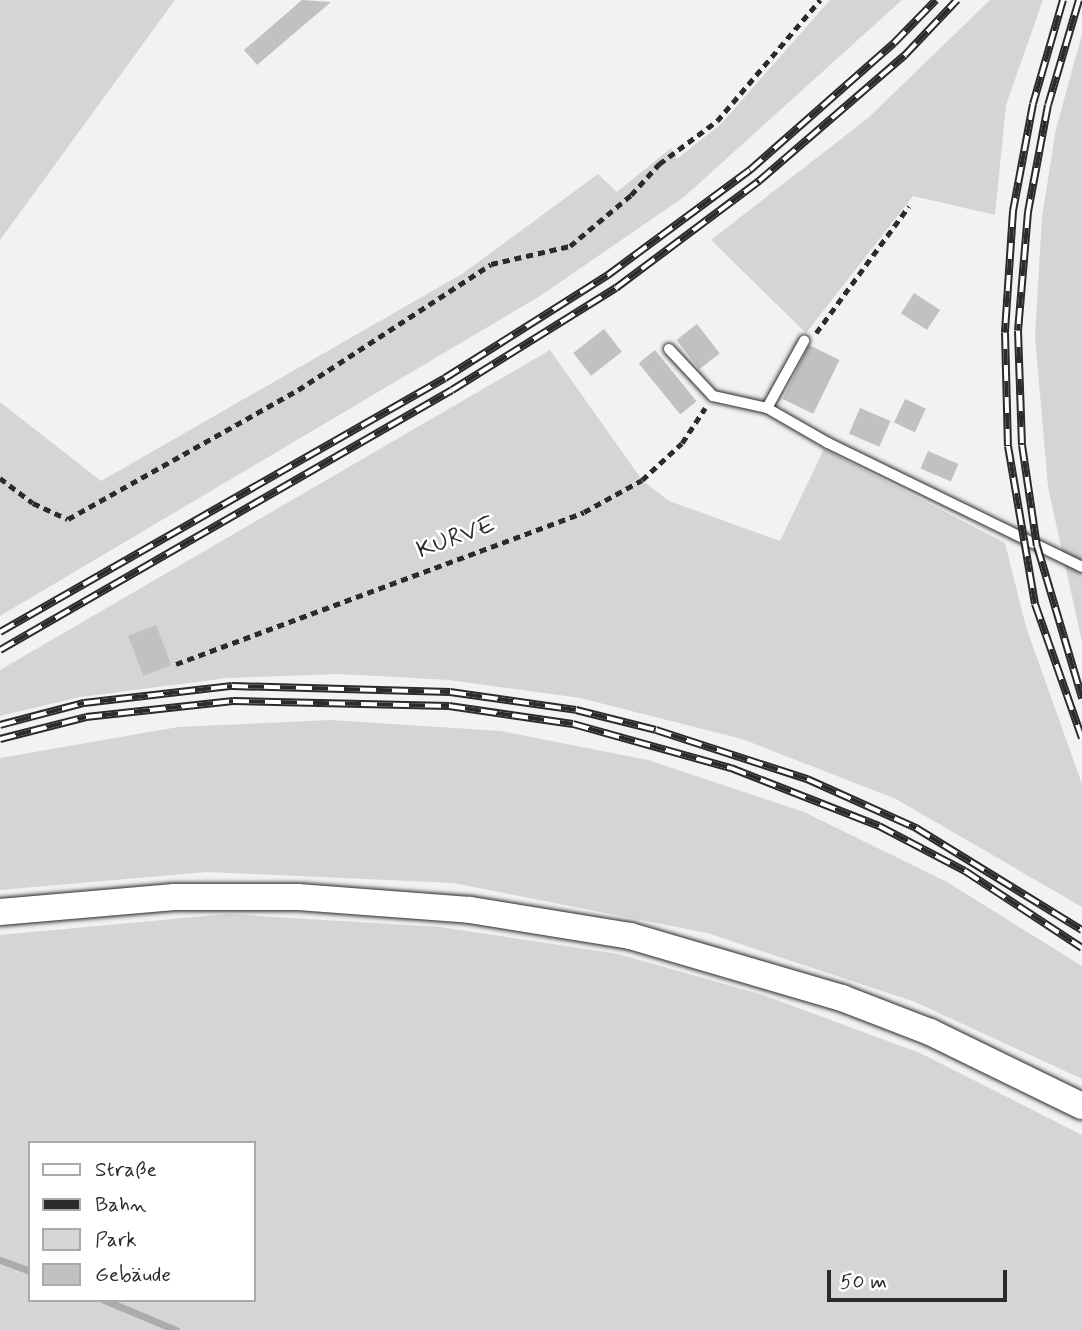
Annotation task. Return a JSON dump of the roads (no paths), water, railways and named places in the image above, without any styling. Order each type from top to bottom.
[{"type":"main road","points":[[0,912],[174,897],[298,897],[470,910],[630,936],[842,998],[930,1032],[1082,1106]]},
{"type":"lane","points":[[767,408],[804,341]]},
{"type":"lane","points":[[670,349],[713,396],[767,408],[1082,567]]},
{"type":"waterway","points":[[0,1260],[28,1270]]},
{"type":"waterway","points":[[109,1302],[176,1330]]},
{"type":"railway","points":[[0,632],[445,378],[608,275],[750,170],[894,43],[936,0]]},
{"type":"railway","points":[[0,650],[452,390],[616,288],[759,181],[905,55],[957,0]]},
{"type":"railway","points":[[1063,0],[1033,104],[1013,211],[1005,333],[1008,446],[1035,604],[1082,738]]},
{"type":"railway","points":[[1079,0],[1048,105],[1028,212],[1018,331],[1022,445],[1037,546],[1082,698]]},
{"type":"railway","points":[[0,725],[84,703],[232,686],[450,692],[576,710],[656,730],[807,779],[916,828],[1082,930]]},
{"type":"railway","points":[[0,739],[86,717],[233,701],[449,706],[573,724],[731,768],[879,826],[965,871],[1082,948]]}]
